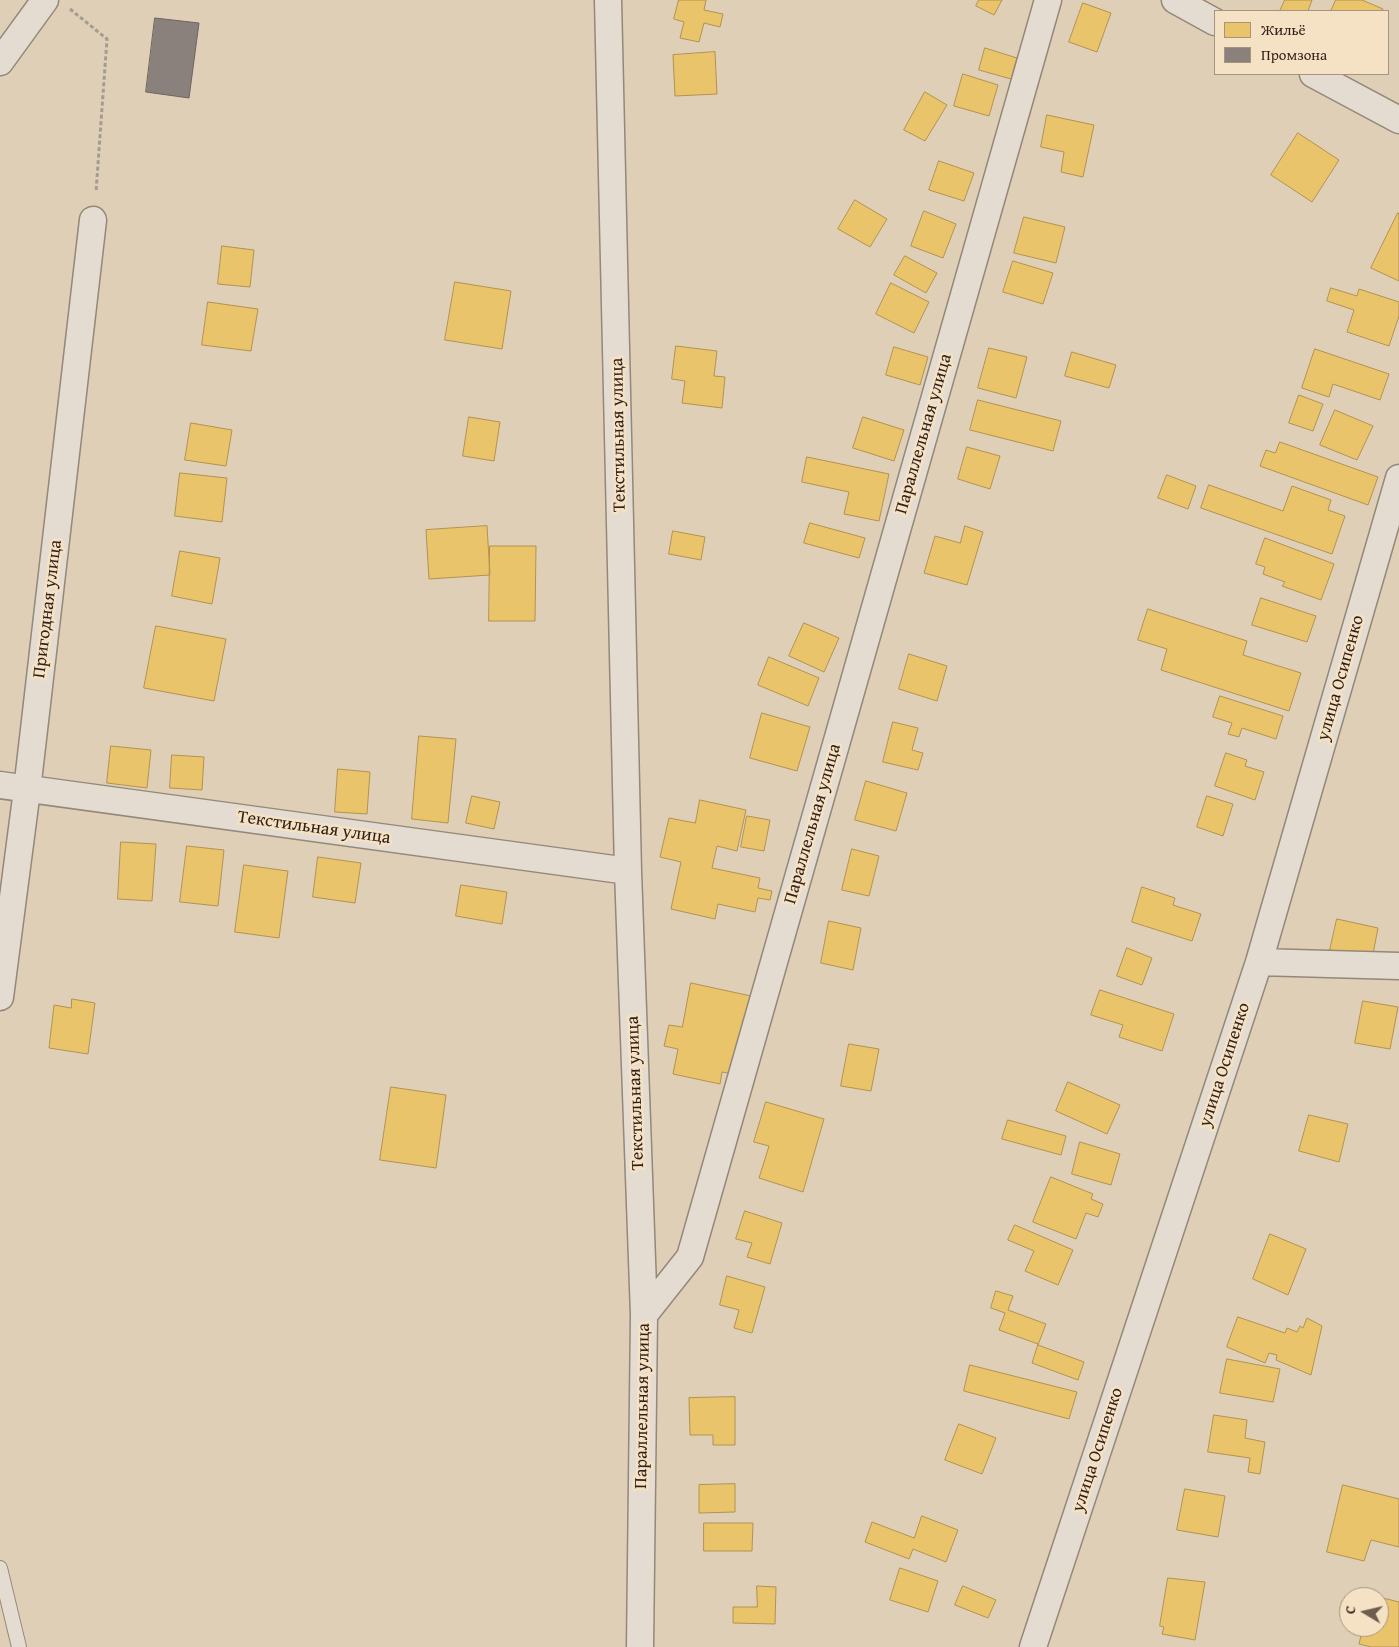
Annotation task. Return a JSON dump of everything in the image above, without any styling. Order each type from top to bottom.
[{"type":"street","name":"Текстильная улица","points":[[608,0],[628,871],[644,1315]]},
{"type":"street","name":"Параллельная улица","points":[[640,1647],[644,1315],[690,1257],[1048,0]]},
{"type":"street","points":[[1174,0],[1214,21]]},
{"type":"street","points":[[0,62],[56,3]]},
{"type":"street","points":[[1315,75],[1399,120]]},
{"type":"street","name":"Пригодная улица","points":[[0,997],[27,790],[94,220]]},
{"type":"street","name":"улица Осипенко","points":[[1033,1647],[1259,962],[1399,478]]},
{"type":"street","name":"Текстильная улица","points":[[0,785],[628,871]]},
{"type":"street","points":[[1259,962],[1399,966]]},
{"type":"lane","points":[[0,1568],[19,1647]]},
{"type":"path","points":[[56,3],[107,39],[94,220]]},
{"type":"building: Жильё","points":[[679,0],[706,0],[704,10],[723,14],[720,27],[704,23],[699,42],[680,38],[684,22],[674,19]]},
{"type":"building: Жильё","points":[[979,0],[1002,0],[994,15],[976,6]]},
{"type":"building: Жильё","points":[[1285,0],[1312,0],[1308,10],[1280,10]]},
{"type":"building: Жильё","points":[[1336,0],[1362,0],[1383,9],[1382,10],[1331,10]]},
{"type":"building: Жильё","points":[[1083,3],[1111,13],[1097,52],[1069,42]]},
{"type":"building: Жильё","points":[[985,48],[1017,58],[1011,79],[979,70]]},
{"type":"building: Жильё","points":[[715,52],[717,94],[675,96],[673,55]]},
{"type":"building: Жильё","points":[[963,74],[998,85],[989,116],[954,106]]},
{"type":"building: Жильё","points":[[925,92],[947,105],[925,141],[904,130]]},
{"type":"building: Жильё","points":[[1047,115],[1094,125],[1083,177],[1061,172],[1064,152],[1041,147]]},
{"type":"building: Жильё","points":[[1298,133],[1339,160],[1312,202],[1271,175]]},
{"type":"building: Жильё","points":[[939,161],[974,173],[964,201],[929,190]]},
{"type":"building: Жильё","points":[[855,200],[887,219],[870,247],[838,229]]},
{"type":"building: Жильё","points":[[924,211],[956,224],[943,258],[911,246]]},
{"type":"building: Жильё","points":[[1399,214],[1399,281],[1371,268]]},
{"type":"building: Жильё","points":[[1024,217],[1065,227],[1056,263],[1014,253]]},
{"type":"building: Жильё","points":[[222,246],[254,250],[250,287],[218,284]]},
{"type":"building: Жильё","points":[[905,256],[937,273],[926,293],[894,275]]},
{"type":"building: Жильё","points":[[1013,261],[1053,273],[1043,304],[1003,292]]},
{"type":"building: Жильё","points":[[455,282],[511,291],[502,349],[445,340]]},
{"type":"building: Жильё","points":[[891,283],[929,302],[914,333],[876,314]]},
{"type":"building: Жильё","points":[[1331,288],[1357,296],[1359,289],[1399,302],[1399,316],[1389,346],[1347,332],[1354,310],[1327,301]]},
{"type":"building: Жильё","points":[[208,302],[258,309],[251,351],[202,345]]},
{"type":"building: Жильё","points":[[676,346],[717,351],[714,376],[725,377],[722,408],[682,403],[685,381],[672,379]]},
{"type":"building: Жильё","points":[[894,347],[928,357],[920,385],[886,375]]},
{"type":"building: Жильё","points":[[989,348],[1027,357],[1016,398],[978,388]]},
{"type":"building: Жильё","points":[[1315,349],[1389,374],[1380,400],[1333,384],[1329,397],[1302,388]]},
{"type":"building: Жильё","points":[[1072,352],[1116,365],[1109,388],[1065,376]]},
{"type":"building: Жильё","points":[[1299,395],[1323,404],[1313,431],[1289,423]]},
{"type":"building: Жильё","points":[[978,400],[1061,421],[1053,451],[970,430]]},
{"type":"building: Жильё","points":[[1335,410],[1373,426],[1357,460],[1320,445]]},
{"type":"building: Жильё","points":[[469,417],[500,422],[494,461],[463,456]]},
{"type":"building: Жильё","points":[[863,417],[904,430],[894,461],[853,448]]},
{"type":"building: Жильё","points":[[191,423],[232,430],[226,466],[185,460]]},
{"type":"building: Жильё","points":[[1280,442],[1378,477],[1368,505],[1260,466],[1266,450],[1275,453]]},
{"type":"building: Жильё","points":[[967,447],[1000,456],[990,489],[958,479]]},
{"type":"building: Жильё","points":[[807,457],[889,474],[879,521],[844,514],[849,492],[802,482]]},
{"type":"building: Жильё","points":[[180,473],[227,478],[222,522],[175,516]]},
{"type":"building: Жильё","points":[[1167,475],[1196,486],[1188,509],[1158,498]]},
{"type":"building: Жильё","points":[[1209,485],[1283,511],[1292,486],[1331,500],[1328,510],[1345,516],[1332,554],[1201,508]]},
{"type":"building: Жильё","points":[[810,523],[865,538],[859,558],[804,543]]},
{"type":"building: Жильё","points":[[487,526],[490,575],[429,579],[426,530]]},
{"type":"building: Жильё","points":[[965,526],[983,532],[967,585],[924,573],[935,536],[960,543]]},
{"type":"building: Жильё","points":[[673,531],[705,537],[701,560],[669,554]]},
{"type":"building: Жильё","points":[[1265,538],[1334,564],[1321,600],[1282,586],[1285,582],[1263,574],[1265,567],[1256,564]]},
{"type":"building: Жильё","points":[[490,546],[536,546],[535,621],[489,621]]},
{"type":"building: Жильё","points":[[180,551],[220,558],[212,604],[172,596]]},
{"type":"building: Жильё","points":[[1261,598],[1316,616],[1307,642],[1252,625]]},
{"type":"building: Жильё","points":[[1148,609],[1247,641],[1243,655],[1301,673],[1289,711],[1161,670],[1167,649],[1138,640]]},
{"type":"building: Жильё","points":[[804,623],[839,638],[824,672],[789,656]]},
{"type":"building: Жильё","points":[[156,626],[226,639],[214,701],[144,688]]},
{"type":"building: Жильё","points":[[909,654],[947,666],[937,701],[899,689]]},
{"type":"building: Жильё","points":[[769,657],[819,678],[808,706],[758,685]]},
{"type":"building: Жильё","points":[[1220,696],[1283,716],[1276,739],[1242,728],[1239,737],[1228,734],[1232,723],[1213,717]]},
{"type":"building: Жильё","points":[[762,713],[810,727],[797,771],[750,758]]},
{"type":"building: Жильё","points":[[893,722],[918,728],[912,750],[923,753],[918,770],[883,762]]},
{"type":"building: Жильё","points":[[419,736],[456,739],[448,823],[412,819]]},
{"type":"building: Жильё","points":[[111,746],[151,750],[147,788],[107,783]]},
{"type":"building: Жильё","points":[[1226,753],[1247,760],[1245,766],[1264,772],[1255,800],[1215,786]]},
{"type":"building: Жильё","points":[[172,755],[204,757],[202,790],[170,788]]},
{"type":"building: Жильё","points":[[338,769],[370,772],[367,814],[335,812]]},
{"type":"building: Жильё","points":[[866,781],[907,793],[896,831],[855,820]]},
{"type":"building: Жильё","points":[[472,796],[500,802],[494,829],[466,823]]},
{"type":"building: Жильё","points":[[1207,796],[1233,804],[1223,836],[1197,827]]},
{"type":"building: Жильё","points":[[700,800],[746,810],[737,851],[717,846],[712,868],[760,878],[758,888],[772,891],[770,900],[758,898],[755,912],[718,904],[715,919],[671,909],[681,862],[660,857],[669,818],[695,823]]},
{"type":"building: Жильё","points":[[747,816],[770,820],[764,851],[741,847]]},
{"type":"building: Жильё","points":[[121,842],[156,844],[152,901],[118,899]]},
{"type":"building: Жильё","points":[[187,846],[224,850],[218,906],[180,902]]},
{"type":"building: Жильё","points":[[852,849],[879,856],[869,896],[842,890]]},
{"type":"building: Жильё","points":[[318,857],[361,863],[355,903],[313,897]]},
{"type":"building: Жильё","points":[[244,865],[288,871],[279,938],[235,932]]},
{"type":"building: Жильё","points":[[461,885],[507,892],[502,924],[456,916]]},
{"type":"building: Жильё","points":[[1142,887],[1175,898],[1173,905],[1201,914],[1192,941],[1132,922]]},
{"type":"building: Жильё","points":[[1337,919],[1378,928],[1372,959],[1330,950]]},
{"type":"building: Жильё","points":[[829,921],[861,928],[853,970],[821,963]]},
{"type":"building: Жильё","points":[[1127,948],[1152,958],[1142,985],[1117,976]]},
{"type":"building: Жильё","points":[[691,983],[751,996],[734,1074],[722,1072],[720,1084],[673,1074],[678,1049],[664,1046],[669,1025],[682,1027]]},
{"type":"building: Жильё","points":[[1100,990],[1174,1014],[1162,1051],[1119,1037],[1123,1025],[1091,1015]]},
{"type":"building: Жильё","points":[[72,999],[95,1003],[88,1054],[49,1048],[54,1005],[71,1008]]},
{"type":"building: Жильё","points":[[1363,1001],[1398,1007],[1390,1049],[1355,1043]]},
{"type":"building: Жильё","points":[[849,1044],[879,1049],[871,1091],[841,1086]]},
{"type":"building: Жильё","points":[[1068,1082],[1120,1105],[1107,1134],[1056,1111]]},
{"type":"building: Жильё","points":[[391,1087],[446,1095],[436,1168],[380,1160]]},
{"type":"building: Жильё","points":[[766,1102],[824,1119],[803,1192],[759,1178],[769,1146],[754,1142]]},
{"type":"building: Жильё","points":[[1309,1115],[1348,1124],[1339,1162],[1299,1151]]},
{"type":"building: Жильё","points":[[1008,1120],[1066,1136],[1061,1155],[1002,1139]]},
{"type":"building: Жильё","points":[[1080,1142],[1120,1154],[1111,1185],[1072,1174]]},
{"type":"building: Жильё","points":[[1051,1177],[1093,1194],[1091,1199],[1103,1204],[1098,1217],[1086,1213],[1076,1239],[1033,1222]]},
{"type":"building: Жильё","points":[[745,1211],[782,1223],[770,1264],[747,1257],[752,1243],[736,1239]]},
{"type":"building: Жильё","points":[[1015,1225],[1073,1250],[1058,1285],[1025,1271],[1034,1251],[1008,1240]]},
{"type":"building: Жильё","points":[[1270,1234],[1306,1249],[1288,1295],[1253,1279]]},
{"type":"building: Жильё","points":[[727,1276],[765,1287],[752,1333],[734,1328],[739,1310],[720,1305]]},
{"type":"building: Жильё","points":[[996,1291],[1013,1296],[1008,1310],[1046,1324],[1038,1345],[1084,1362],[1078,1380],[1032,1363],[1038,1344],[999,1330],[1005,1313],[991,1308]]},
{"type":"building: Жильё","points":[[1238,1317],[1285,1333],[1287,1328],[1297,1332],[1300,1326],[1303,1328],[1307,1318],[1322,1326],[1311,1375],[1276,1360],[1277,1355],[1269,1353],[1265,1363],[1227,1347]]},
{"type":"building: Жильё","points":[[1227,1359],[1280,1369],[1273,1402],[1220,1393]]},
{"type":"building: Жильё","points":[[970,1365],[1077,1392],[1069,1419],[964,1391]]},
{"type":"building: Жильё","points":[[735,1397],[735,1445],[713,1445],[713,1435],[690,1435],[689,1398]]},
{"type":"building: Жильё","points":[[1214,1415],[1247,1420],[1245,1438],[1265,1442],[1260,1474],[1248,1472],[1250,1458],[1208,1452]]},
{"type":"building: Жильё","points":[[959,1424],[996,1438],[982,1474],[945,1460]]},
{"type":"building: Жильё","points":[[735,1484],[735,1512],[699,1513],[699,1485]]},
{"type":"building: Жильё","points":[[1343,1485],[1399,1499],[1399,1547],[1371,1540],[1364,1561],[1327,1552]]},
{"type":"building: Жильё","points":[[1185,1489],[1225,1496],[1218,1537],[1177,1530]]},
{"type":"building: Жильё","points":[[922,1516],[958,1530],[946,1562],[913,1549],[909,1559],[865,1542],[872,1522],[914,1538]]},
{"type":"building: Жильё","points":[[704,1523],[753,1523],[752,1551],[704,1551]]},
{"type":"building: Жильё","points":[[900,1568],[938,1581],[928,1612],[890,1600]]},
{"type":"building: Жильё","points":[[1168,1578],[1205,1582],[1195,1640],[1162,1634],[1164,1627],[1160,1626]]},
{"type":"building: Жильё","points":[[757,1586],[776,1587],[775,1624],[733,1623],[733,1607],[757,1607]]},
{"type":"building: Жильё","points":[[963,1586],[996,1600],[988,1618],[955,1605]]},
{"type":"building: Жильё","points":[[1389,1600],[1399,1602],[1399,1647],[1371,1647],[1359,1644],[1361,1637],[1389,1637]]},
{"type":"building: Промзона","points":[[155,18],[199,23],[189,98],[146,92]]}]
